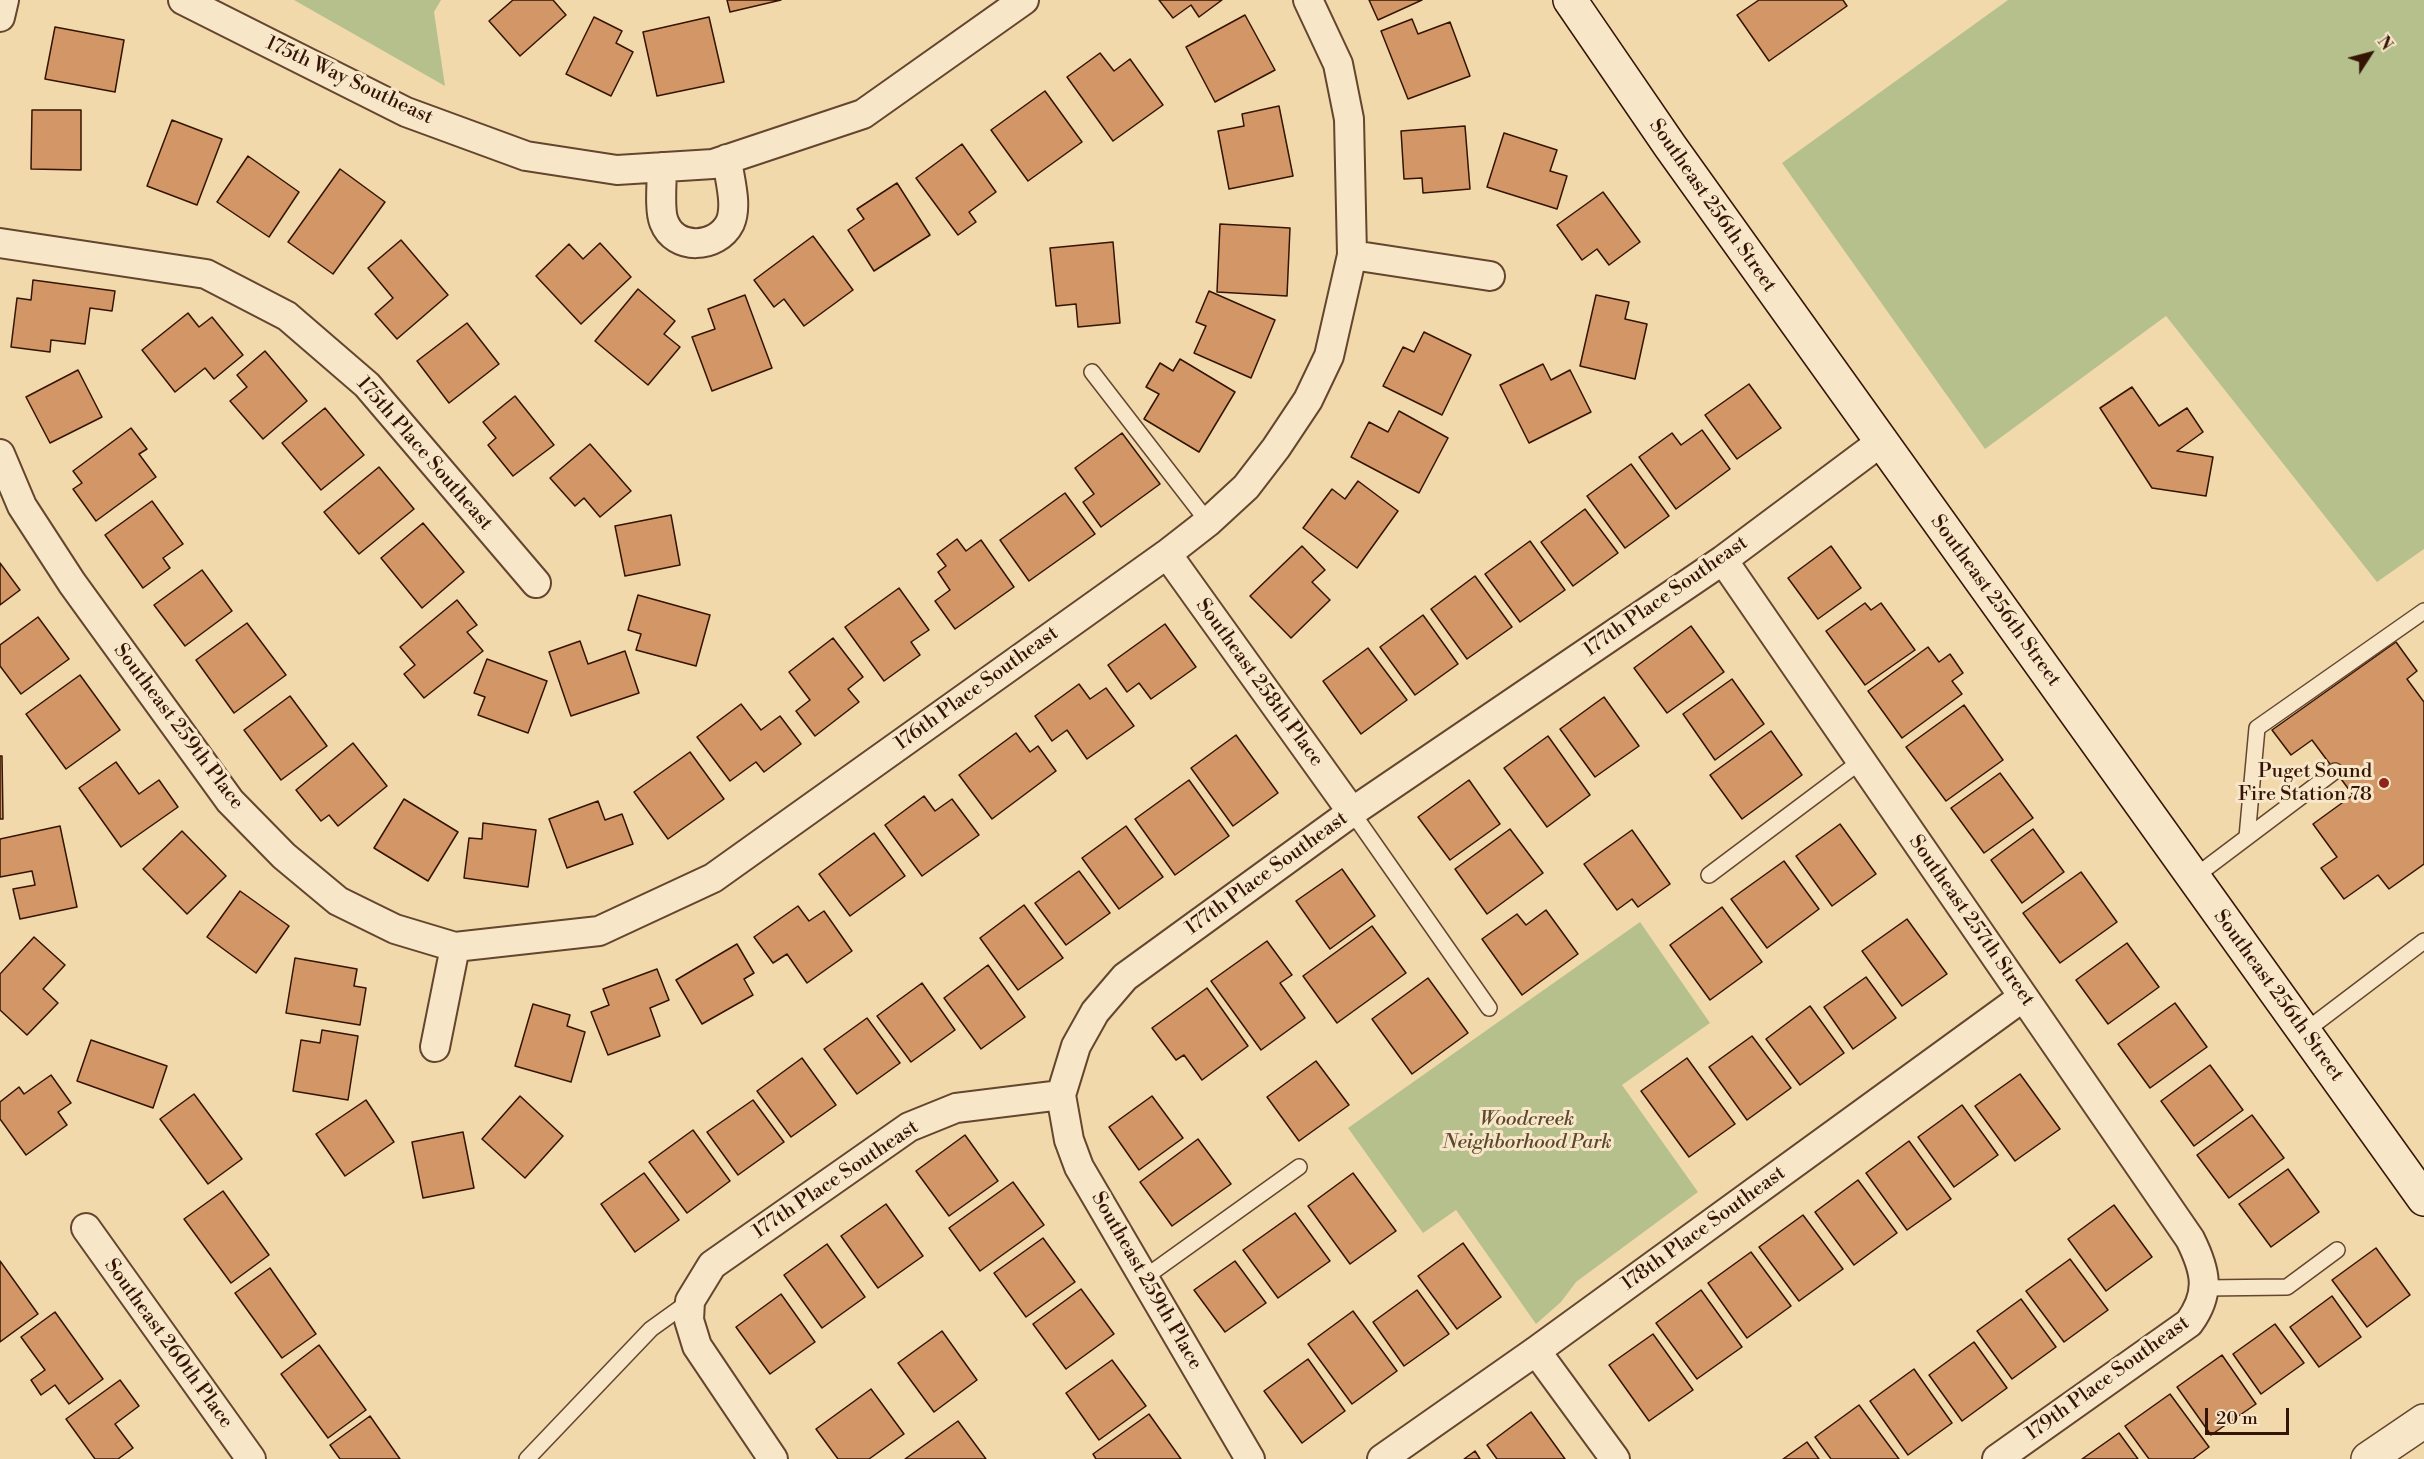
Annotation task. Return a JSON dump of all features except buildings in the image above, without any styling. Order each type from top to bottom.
[{"type":"main road","name":"Southeast 256th Street","points":[[1570,0],[1670,146],[2193,878],[2304,1032],[2419,1182]]},
{"type":"main road","points":[[2368,1459],[2424,1421]]},
{"type":"street","points":[[0,17],[4,0]]},
{"type":"street","name":"175th Way Southeast","points":[[183,0],[406,112],[526,156],[617,170],[713,164],[863,114],[1024,0]]},
{"type":"street","points":[[1308,0],[1338,64],[1349,119],[1352,255],[1490,276]]},
{"type":"street","points":[[662,167],[663,221],[669,232],[691,243],[704,243],[723,232],[733,212],[727,159]]},
{"type":"street","name":"175th Place Southeast","points":[[0,243],[206,274],[287,316],[367,385],[536,583]]},
{"type":"street","name":"176th Place Southeast","points":[[455,947],[599,931],[713,878],[1167,554],[1208,522],[1246,487],[1308,400],[1329,356],[1352,255]]},
{"type":"street","name":"177th Place Southeast","points":[[690,1301],[712,1265],[909,1127],[956,1108],[1061,1095],[1076,1046],[1090,1020],[1125,977],[1352,812],[1722,560],[1881,442]]},
{"type":"street","name":"Southeast 259th Place","points":[[0,454],[22,506],[72,583],[230,801],[284,856],[338,901],[395,929],[455,947]]},
{"type":"street","name":"Southeast 258th Place","points":[[1167,554],[1352,812]]},
{"type":"street","name":"Southeast 257th Street","points":[[1722,560],[2190,1239],[2202,1263],[2205,1288]]},
{"type":"street","points":[[435,1047],[455,947]]},
{"type":"street","name":"178th Place Southeast","points":[[1382,1459],[1536,1351],[2024,997]]},
{"type":"street","name":"Southeast 259th Place","points":[[1061,1095],[1069,1140],[1079,1167],[1250,1459]]},
{"type":"street","name":"Southeast 260th Place","points":[[86,1228],[251,1459]]},
{"type":"street","name":"179th Place Southeast","points":[[1997,1459],[2178,1333],[2199,1310],[2205,1288]]},
{"type":"street","points":[[690,1301],[689,1320],[697,1346],[773,1459]]},
{"type":"street","points":[[1536,1351],[1615,1459]]},
{"type":"lane","points":[[1092,372],[1208,522]]},
{"type":"lane","points":[[2247,837],[2258,729],[2424,611]]},
{"type":"lane","points":[[1709,875],[1861,760]]},
{"type":"lane","points":[[2193,878],[2334,771]]},
{"type":"lane","points":[[1352,812],[1489,1008]]},
{"type":"lane","points":[[2304,1032],[2423,944]]},
{"type":"lane","points":[[1144,1278],[1299,1167]]},
{"type":"lane","points":[[2205,1288],[2287,1287],[2337,1250]]},
{"type":"lane","points":[[527,1459],[651,1329],[690,1301]]},
{"type":"green space","points":[[294,0],[441,0],[434,12],[445,86]]},
{"type":"green space","points":[[2008,0],[2424,0],[2424,549],[2377,582],[2166,316],[1985,449],[1782,163]]},
{"type":"green space","name":"Woodcreek Neighborhood Park","points":[[1640,922],[1710,1023],[1622,1085],[1698,1192],[1576,1282],[1561,1302],[1536,1324],[1456,1210],[1423,1233],[1348,1128]]},
{"type":"place","name":"Puget Sound Fire Station 78","points":[[2384,783]]}]
